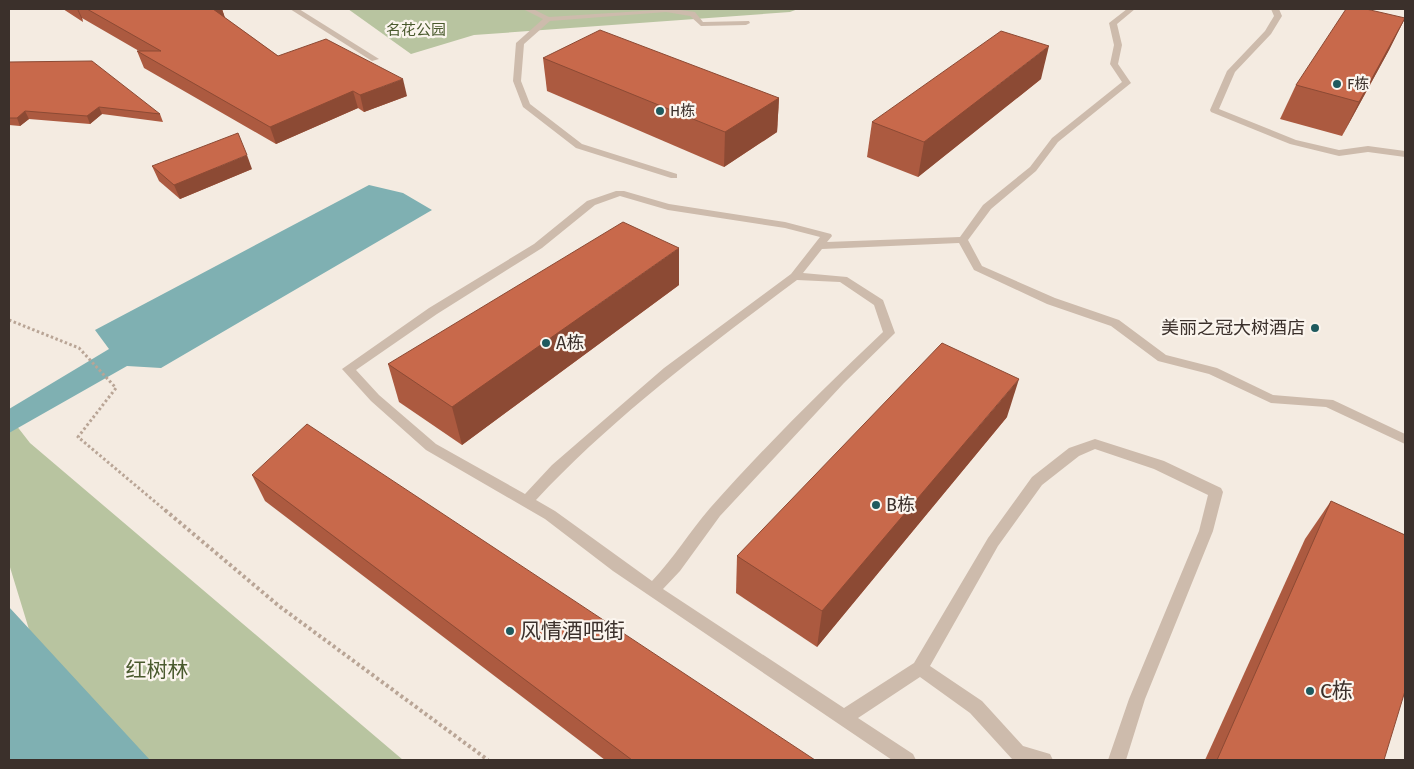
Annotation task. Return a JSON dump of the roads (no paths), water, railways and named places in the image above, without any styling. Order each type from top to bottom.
[{"type":"street","points":[[294,9],[375,60]]},
{"type":"street","points":[[527,9],[548,19],[666,10],[692,14],[701,24],[746,23]]},
{"type":"street","points":[[963,240],[988,207],[1033,169],[1055,140],[1127,83],[1114,64],[1118,45],[1114,23],[1131,9]]},
{"type":"street","points":[[1275,9],[1278,16],[1268,32],[1231,71],[1214,110],[1293,142],[1340,153],[1368,149],[1404,154],[1405,142]]},
{"type":"street","points":[[548,19],[520,44],[517,81],[526,105],[579,146],[674,176]]},
{"type":"street","points":[[526,502],[556,469],[668,371],[795,276],[827,236],[784,224],[668,206],[620,192],[591,202],[538,246],[433,311],[348,369],[375,398],[431,446],[526,502],[550,515],[618,567],[907,760]]},
{"type":"street","points":[[818,246],[963,240]]},
{"type":"street","points":[[963,240],[978,268],[1051,301],[1115,323],[1162,358],[1213,371],[1271,399],[1328,403],[1405,439]]},
{"type":"street","points":[[653,590],[675,567],[715,512],[840,380],[889,333],[879,303],[844,279],[795,276]]},
{"type":"street","points":[[843,718],[920,668],[993,542],[1037,481],[1074,452],[1096,444],[1159,465],[1216,492],[1206,530],[1136,699],[1117,760]]},
{"type":"street","points":[[920,668],[976,707],[1018,753],[1044,760]]},
{"type":"water","points":[[369,185],[403,193],[432,210],[161,368],[127,366],[9,433],[9,409],[109,349],[95,330]]},
{"type":"water","points":[[9,607],[150,760],[9,760]]},
{"type":"place","name":"F栋","points":[[1337,84]]},
{"type":"place","name":"H栋","points":[[660,111]]},
{"type":"place","name":"美丽之冠大树酒店","points":[[1315,328]]},
{"type":"place","name":"A栋","points":[[546,343]]},
{"type":"place","name":"B栋","points":[[876,505]]},
{"type":"place","name":"风情酒吧街","points":[[510,631]]},
{"type":"place","name":"C栋","points":[[1310,691]]},
{"type":"park label","name":"名花公园","points":[[416,30]]},
{"type":"park label","name":"红树林","points":[[157,670]]}]
